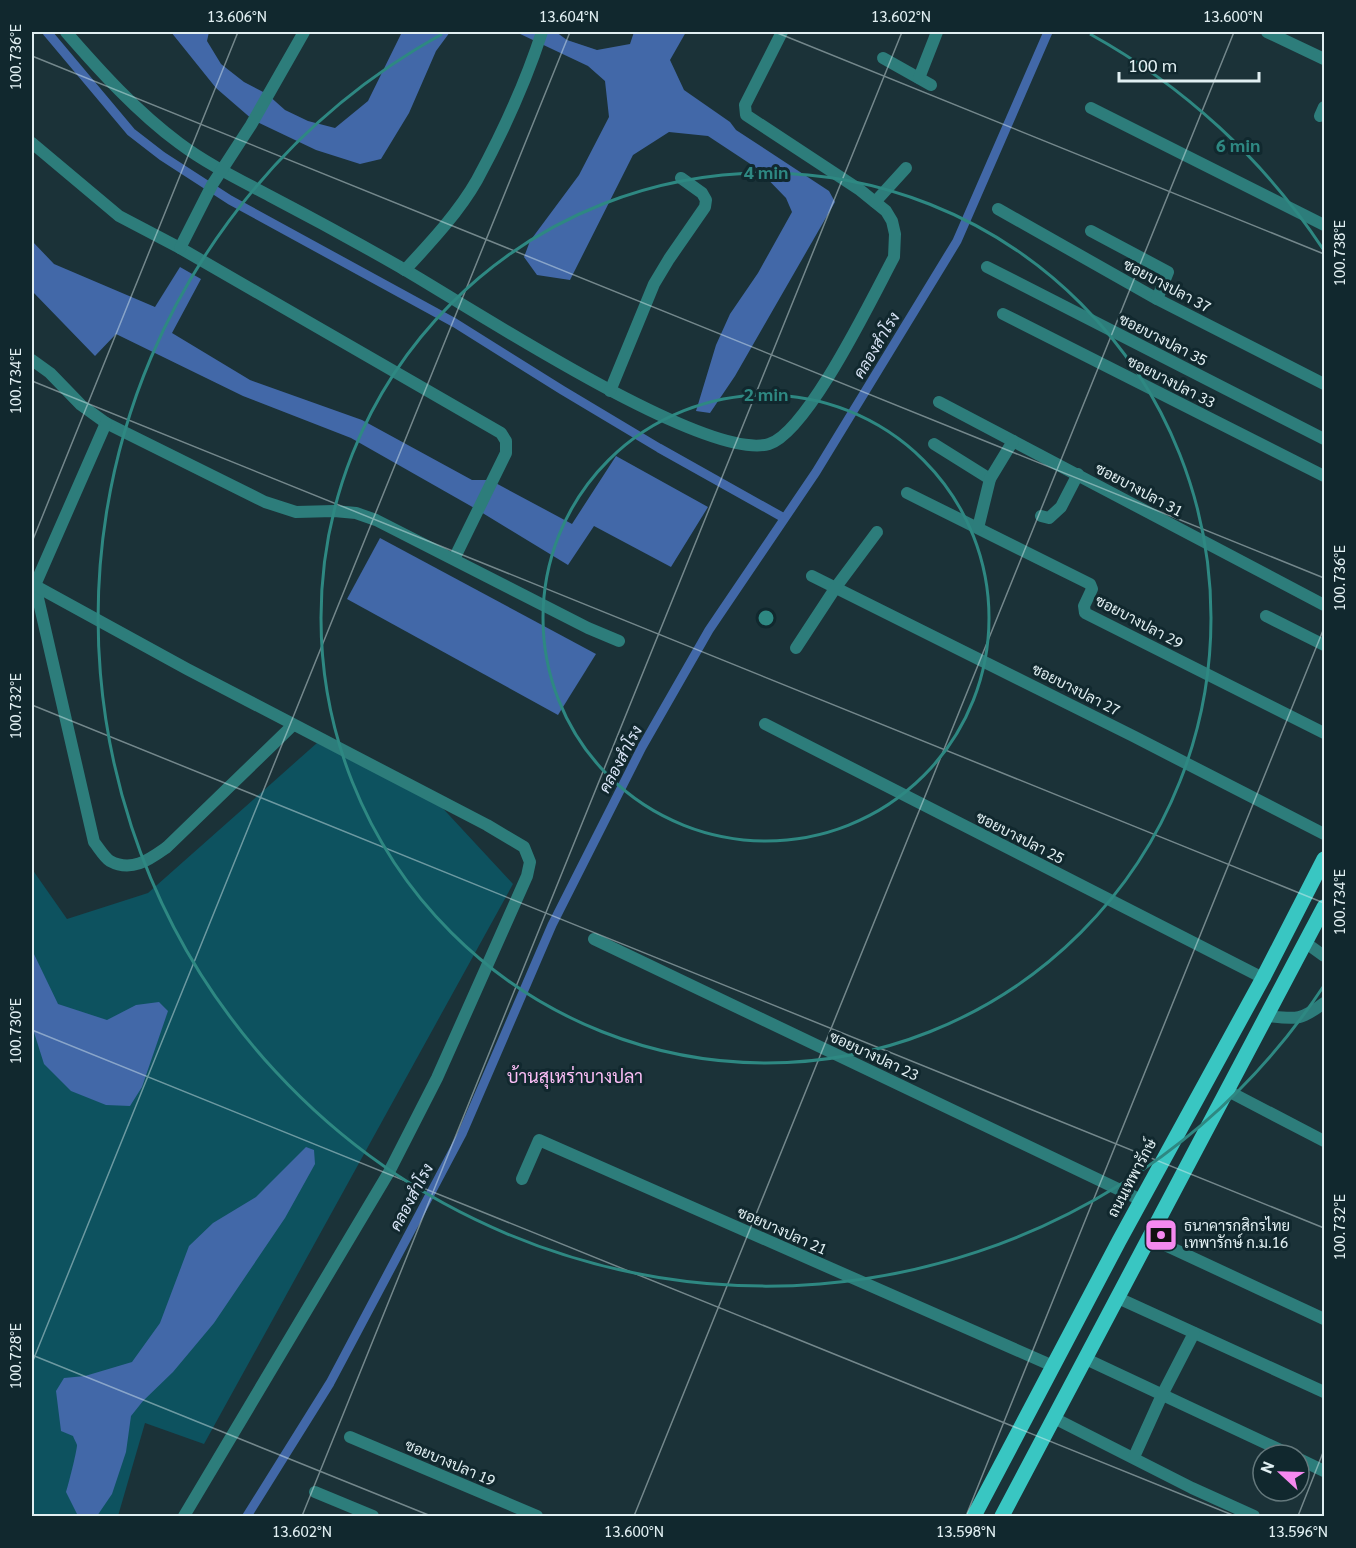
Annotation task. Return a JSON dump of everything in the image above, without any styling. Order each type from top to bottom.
[{"type":"main road","name":"ถนนเทพารักษ์","points":[[974,1516],[1141,1200],[1263,978],[1324,859]]},
{"type":"main road","points":[[1002,1516],[1324,907]]},
{"type":"street","points":[[66,32],[156,125],[181,145],[222,170],[405,270],[610,391],[720,440],[755,445],[770,444],[784,435],[822,390],[894,257],[896,245],[892,221],[886,211],[860,190],[746,115],[745,105],[782,32]]},
{"type":"street","points":[[180,248],[212,185],[251,125],[304,32]]},
{"type":"street","points":[[919,78],[937,32]]},
{"type":"street","points":[[1267,32],[1324,59]]},
{"type":"street","points":[[1284,32],[1324,51]]},
{"type":"street","points":[[405,270],[436,236],[476,181],[518,95],[540,37]]},
{"type":"street","points":[[883,58],[931,85]]},
{"type":"street","points":[[1090,108],[1324,225]]},
{"type":"street","points":[[32,143],[119,216],[180,248],[501,433],[507,441],[506,453],[454,559]]},
{"type":"street","points":[[875,202],[906,168]]},
{"type":"street","points":[[610,391],[654,285],[705,207],[706,200],[702,194],[681,178]]},
{"type":"street","name":"ซอยบางปลา 37","points":[[998,210],[1157,299],[1324,384]]},
{"type":"street","points":[[1091,231],[1168,272],[1157,299]]},
{"type":"street","name":"ซอยบางปลา 35","points":[[987,267],[1324,438]]},
{"type":"street","name":"ซอยบางปลา 33","points":[[1003,314],[1324,476]]},
{"type":"street","points":[[32,360],[50,374],[81,405],[106,423],[264,502],[296,512],[356,513],[376,520],[588,628],[619,641]]},
{"type":"street","name":"ซอยบางปลา 31","points":[[939,402],[1324,605]]},
{"type":"street","points":[[106,423],[33,584],[94,842],[108,860],[127,866],[145,863],[167,847],[293,724]]},
{"type":"street","points":[[978,528],[990,479],[1013,441]]},
{"type":"street","points":[[934,444],[990,479]]},
{"type":"street","points":[[1041,516],[1049,518],[1056,513],[1078,474]]},
{"type":"street","name":"ซอยบางปลา 29","points":[[907,493],[1090,584],[1092,589],[1083,606],[1085,613],[1324,733]]},
{"type":"street","points":[[796,648],[836,587],[877,532]]},
{"type":"street","name":"ซอยบางปลา 27","points":[[812,576],[1324,834]]},
{"type":"street","points":[[33,584],[487,825],[524,847],[530,862],[527,876],[437,1078],[389,1172],[184,1516]]},
{"type":"street","points":[[1266,616],[1324,645]]},
{"type":"street","name":"ซอยบางปลา 25","points":[[765,724],[1263,978]]},
{"type":"street","name":"ซอยบางปลา 23","points":[[594,939],[1141,1200]]},
{"type":"street","points":[[1306,943],[1324,956]]},
{"type":"street","points":[[1267,1016],[1294,1019],[1304,1017],[1324,1003]]},
{"type":"street","points":[[1228,1091],[1324,1140]]},
{"type":"street","name":"ซอยบางปลา 21","points":[[522,1179],[539,1140],[1053,1366]]},
{"type":"street","points":[[1150,1238],[1324,1319]]},
{"type":"street","points":[[1118,1298],[1324,1392]]},
{"type":"street","points":[[1134,1457],[1162,1395],[1194,1333]]},
{"type":"street","points":[[1086,1359],[1265,1443]]},
{"type":"street","points":[[1054,1418],[1192,1488],[1254,1516]]},
{"type":"street","name":"ซอยบางปลา 19","points":[[350,1437],[537,1516]]},
{"type":"street","points":[[315,1492],[373,1516]]},
{"type":"shaded area","points":[[317,743],[436,801],[513,884],[204,1444],[145,1423],[118,1516],[32,1516],[32,869],[67,919],[148,893]]},
{"type":"water","points":[[171,32],[209,32],[207,41],[221,64],[244,82],[267,94],[285,110],[308,121],[335,128],[368,101],[402,32],[450,32],[436,51],[409,113],[381,159],[360,164],[316,150],[253,120],[216,88]]},
{"type":"water","points":[[516,32],[556,32],[567,40],[597,50],[630,44],[634,32],[686,32],[670,60],[684,90],[730,122],[736,130],[829,191],[835,202],[735,376],[710,413],[696,411],[716,345],[730,314],[758,273],[792,212],[786,198],[758,169],[708,136],[669,132],[633,155],[570,280],[537,275],[524,257],[530,241],[579,175],[609,117],[605,81],[588,66]]},
{"type":"water","points":[[32,241],[54,264],[155,307],[180,267],[201,279],[172,333],[250,380],[362,420],[472,480],[490,480],[572,524],[616,456],[708,507],[671,567],[594,526],[568,565],[476,509],[351,438],[243,396],[116,334],[95,356],[32,291]]},
{"type":"water","points":[[380,538],[596,654],[558,715],[347,599]]},
{"type":"water","points":[[32,950],[58,1004],[107,1020],[136,1005],[159,1002],[168,1011],[142,1087],[130,1106],[106,1105],[71,1091],[44,1064],[32,1026]]},
{"type":"water","points":[[306,1147],[314,1150],[315,1164],[285,1218],[214,1323],[173,1372],[131,1416],[126,1452],[112,1494],[97,1516],[78,1516],[66,1492],[77,1445],[73,1436],[61,1431],[56,1391],[64,1378],[85,1376],[132,1362],[160,1323],[189,1246],[213,1223],[256,1197]]},
{"type":"waterway","points":[[47,32],[131,132],[162,156],[230,200],[455,323],[659,448],[784,518]]},
{"type":"waterway","name":"คลองสำโรง","points":[[247,1516],[330,1383],[462,1134],[552,925],[642,747],[709,630],[816,472],[957,241],[1048,32]]},
{"type":"place","name":"ธนาคารกสิกรไทย เทพารักษ์ ก.ม.16","points":[[1161,1235]]},
{"type":"district","name":"บ้านสุเหร่าบางปลา","points":[[575,1077]]}]
